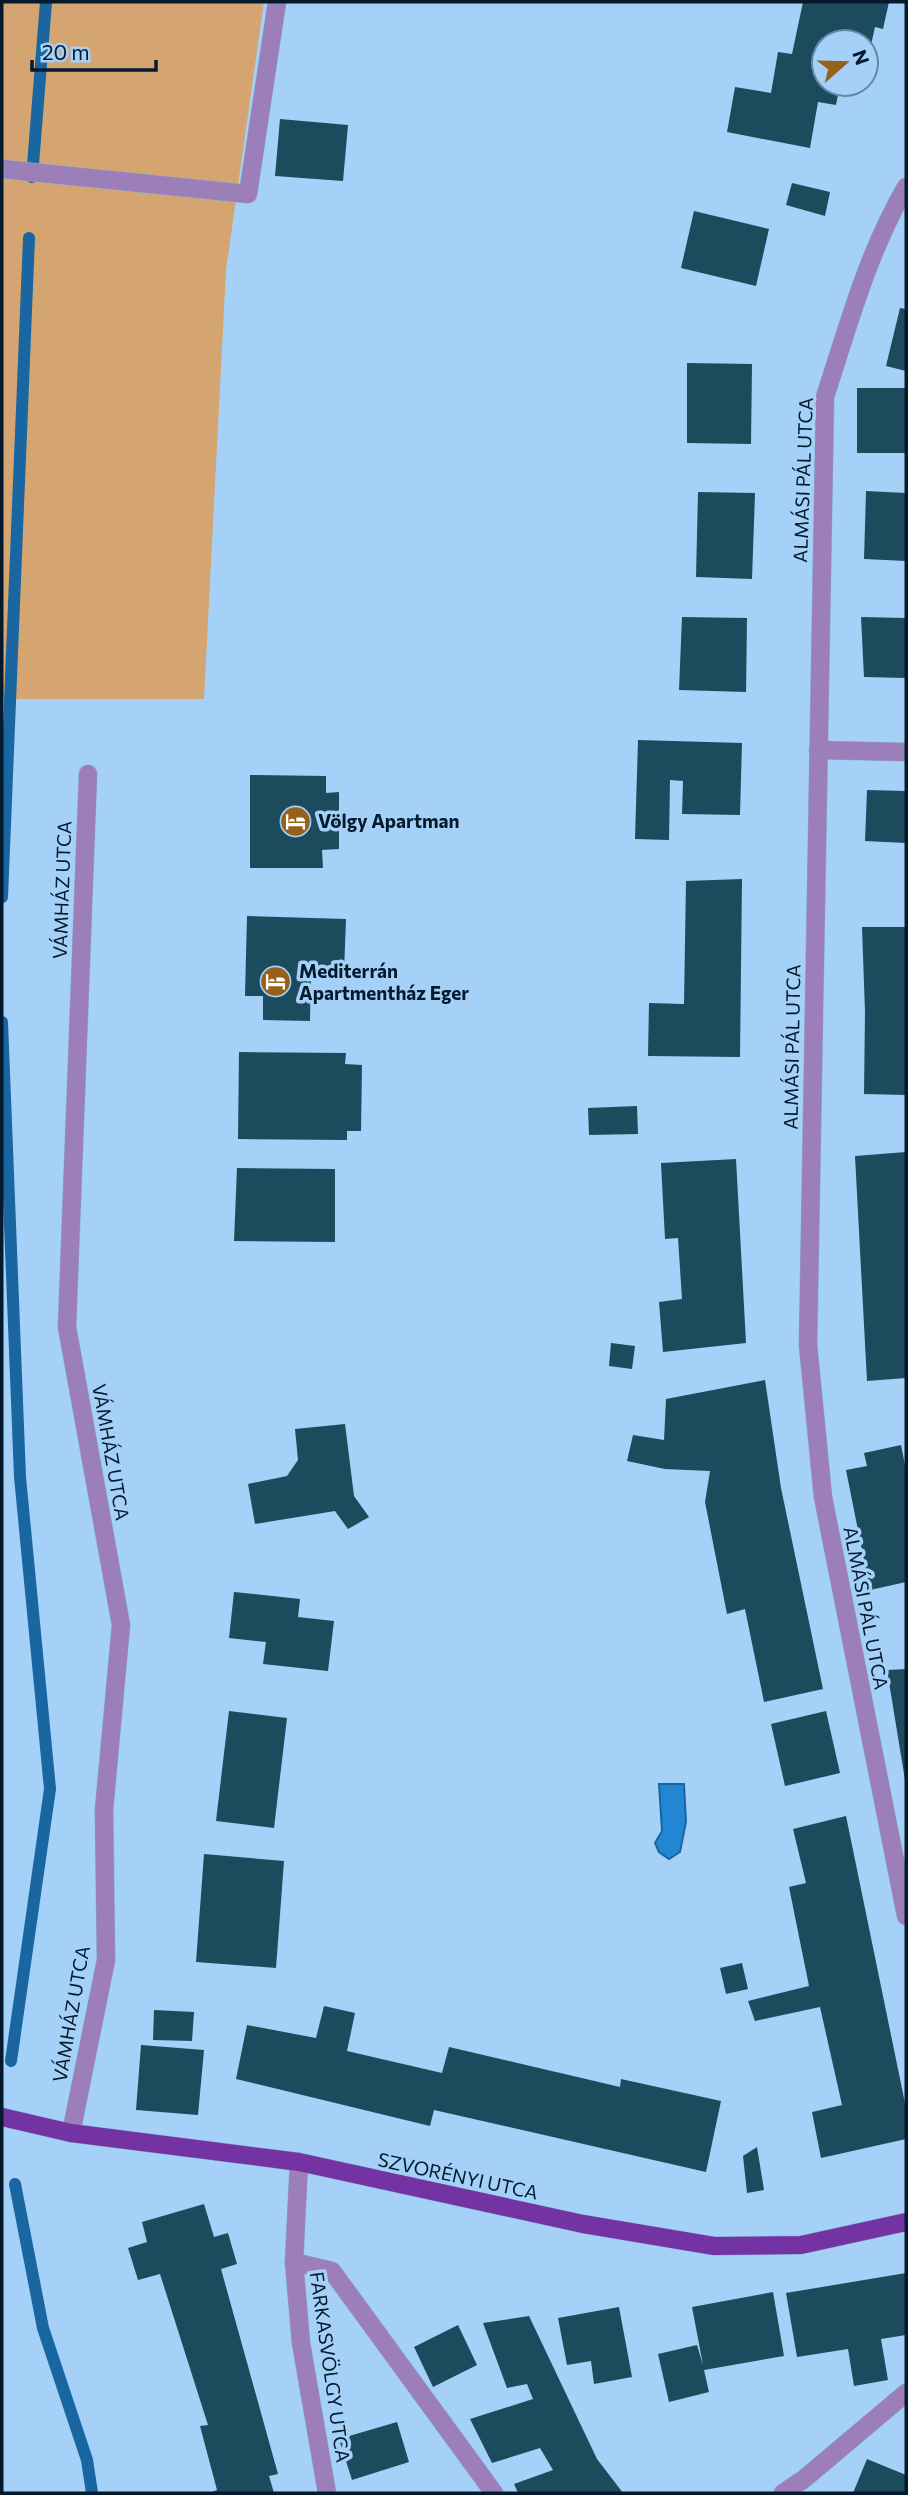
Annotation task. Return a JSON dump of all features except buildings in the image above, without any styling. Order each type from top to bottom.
[{"type":"main road","name":"SZVORÉNYI UTCA","points":[[2,2117],[71,2133],[299,2162],[583,2224],[714,2246],[801,2245],[906,2222]]},
{"type":"street","points":[[7,170],[248,194],[277,2]]},
{"type":"street","name":"ALMÁSI PÁL UTCA","points":[[906,187],[890,215],[859,293],[825,397],[808,1345],[823,1497],[906,1916]]},
{"type":"street","points":[[818,750],[906,752]]},
{"type":"street","name":"VÁMHÁZ UTCA","points":[[71,2133],[106,1960],[104,1810],[121,1625],[67,1327],[88,774]]},
{"type":"street","name":"FARKASVÖLGY UTCA","points":[[299,2162],[294,2262],[301,2343],[327,2493]]},
{"type":"street","points":[[294,2262],[332,2270],[494,2493]]},
{"type":"street","points":[[783,2493],[804,2479],[906,2393]]},
{"type":"shaded area","points":[[2,2],[264,2],[226,270],[204,699],[2,699]]},
{"type":"water","points":[[659,1784],[684,1784],[686,1822],[680,1852],[669,1859],[659,1852],[655,1843],[662,1831]]},
{"type":"waterway","points":[[32,177],[46,2]]},
{"type":"waterway","points":[[2,897],[29,238]]},
{"type":"waterway","points":[[2,1022],[20,1477],[50,1789],[11,2061]]},
{"type":"waterway","points":[[15,2184],[43,2328],[87,2460],[92,2493]]},
{"type":"place","name":"Völgy Apartman","points":[[295,821]]},
{"type":"place","name":"Mediterrán Apartmentház Eger","points":[[276,982]]}]
